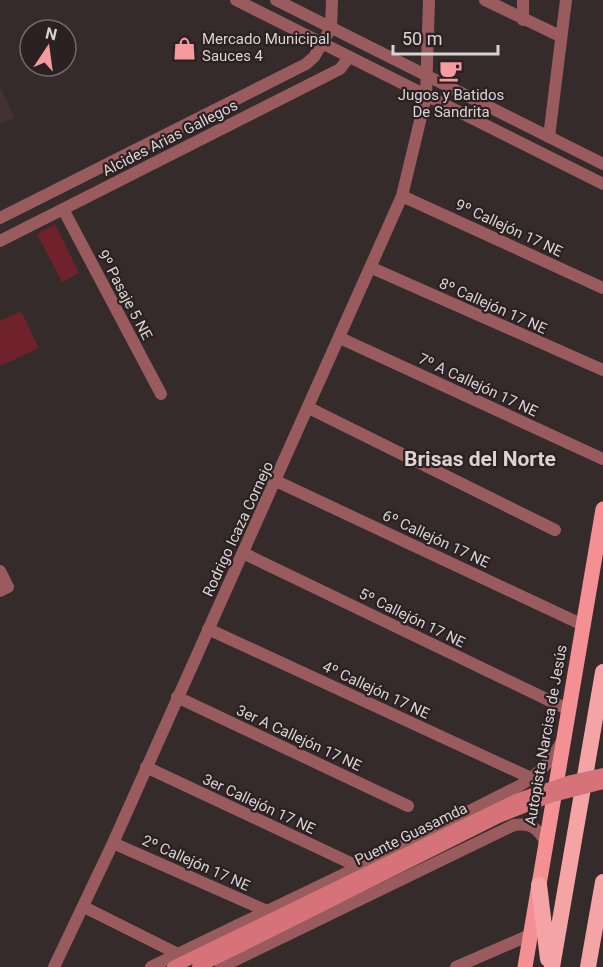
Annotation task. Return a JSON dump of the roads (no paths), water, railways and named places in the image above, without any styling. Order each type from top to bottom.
[{"type":"highway","points":[[550,967],[603,672]]},
{"type":"highway","points":[[588,967],[603,882]]},
{"type":"highway","points":[[539,885],[550,967]]},
{"type":"main road","name":"Autopista Narcisa de Jesús","points":[[525,967],[603,509]]},
{"type":"main road","name":"Puente Guasamda","points":[[241,940],[516,800],[571,781],[603,774]]},
{"type":"main road","name":"Puente Guasamda","points":[[241,940],[499,817],[549,797],[603,783]]},
{"type":"main road","points":[[173,967],[241,940]]},
{"type":"main road","points":[[198,967],[241,940]]},
{"type":"street","points":[[236,0],[603,184]]},
{"type":"street","points":[[276,0],[603,164]]},
{"type":"street","points":[[331,28],[332,0]]},
{"type":"street","name":"Rodrigo Icaza Cornejo","points":[[54,967],[113,843],[372,268],[402,196],[426,96],[429,0]]},
{"type":"street","points":[[485,0],[560,36]]},
{"type":"street","points":[[523,0],[523,20]]},
{"type":"street","points":[[549,137],[566,0]]},
{"type":"street","name":"Alcides Arias Gallegos","points":[[0,218],[306,64],[314,57],[331,28]]},
{"type":"street","name":"Alcides Arias Gallegos","points":[[0,241],[340,69],[349,57]]},
{"type":"street","name":"9º Callejón 17 NE","points":[[402,196],[603,288]]},
{"type":"street","name":"9º Pasaje 5 NE","points":[[63,209],[161,394]]},
{"type":"street","name":"8º Callejón 17 NE","points":[[372,268],[603,370]]},
{"type":"street","name":"7º A Callejón 17 NE","points":[[340,338],[603,459]]},
{"type":"street","points":[[309,408],[555,530]]},
{"type":"street","name":"6º Callejón 17 NE","points":[[276,481],[583,625]]},
{"type":"street","name":"5º Callejón 17 NE","points":[[243,553],[569,710]]},
{"type":"street","points":[[0,571],[4,589]]},
{"type":"street","name":"4º Callejón 17 NE","points":[[208,629],[531,778]]},
{"type":"street","name":"3er A Callejón 17 NE","points":[[177,697],[408,806]]},
{"type":"street","points":[[151,967],[359,867],[531,778],[552,759],[564,737]]},
{"type":"street","name":"3er Callejón 17 NE","points":[[146,767],[359,867]]},
{"type":"street","points":[[223,967],[514,825],[530,825],[537,829],[546,843]]},
{"type":"street","name":"2º Callejón 17 NE","points":[[113,843],[267,910]]},
{"type":"street","points":[[84,907],[178,954]]},
{"type":"street","points":[[456,967],[532,934]]},
{"type":"place","name":"Mercado Municipal Sauces 4","points":[[184,48]]},
{"type":"place","name":"Jugos y Batidos De Sandrita","points":[[451,71]]},
{"type":"district","name":"Brisas del Norte","points":[[480,459]]}]
